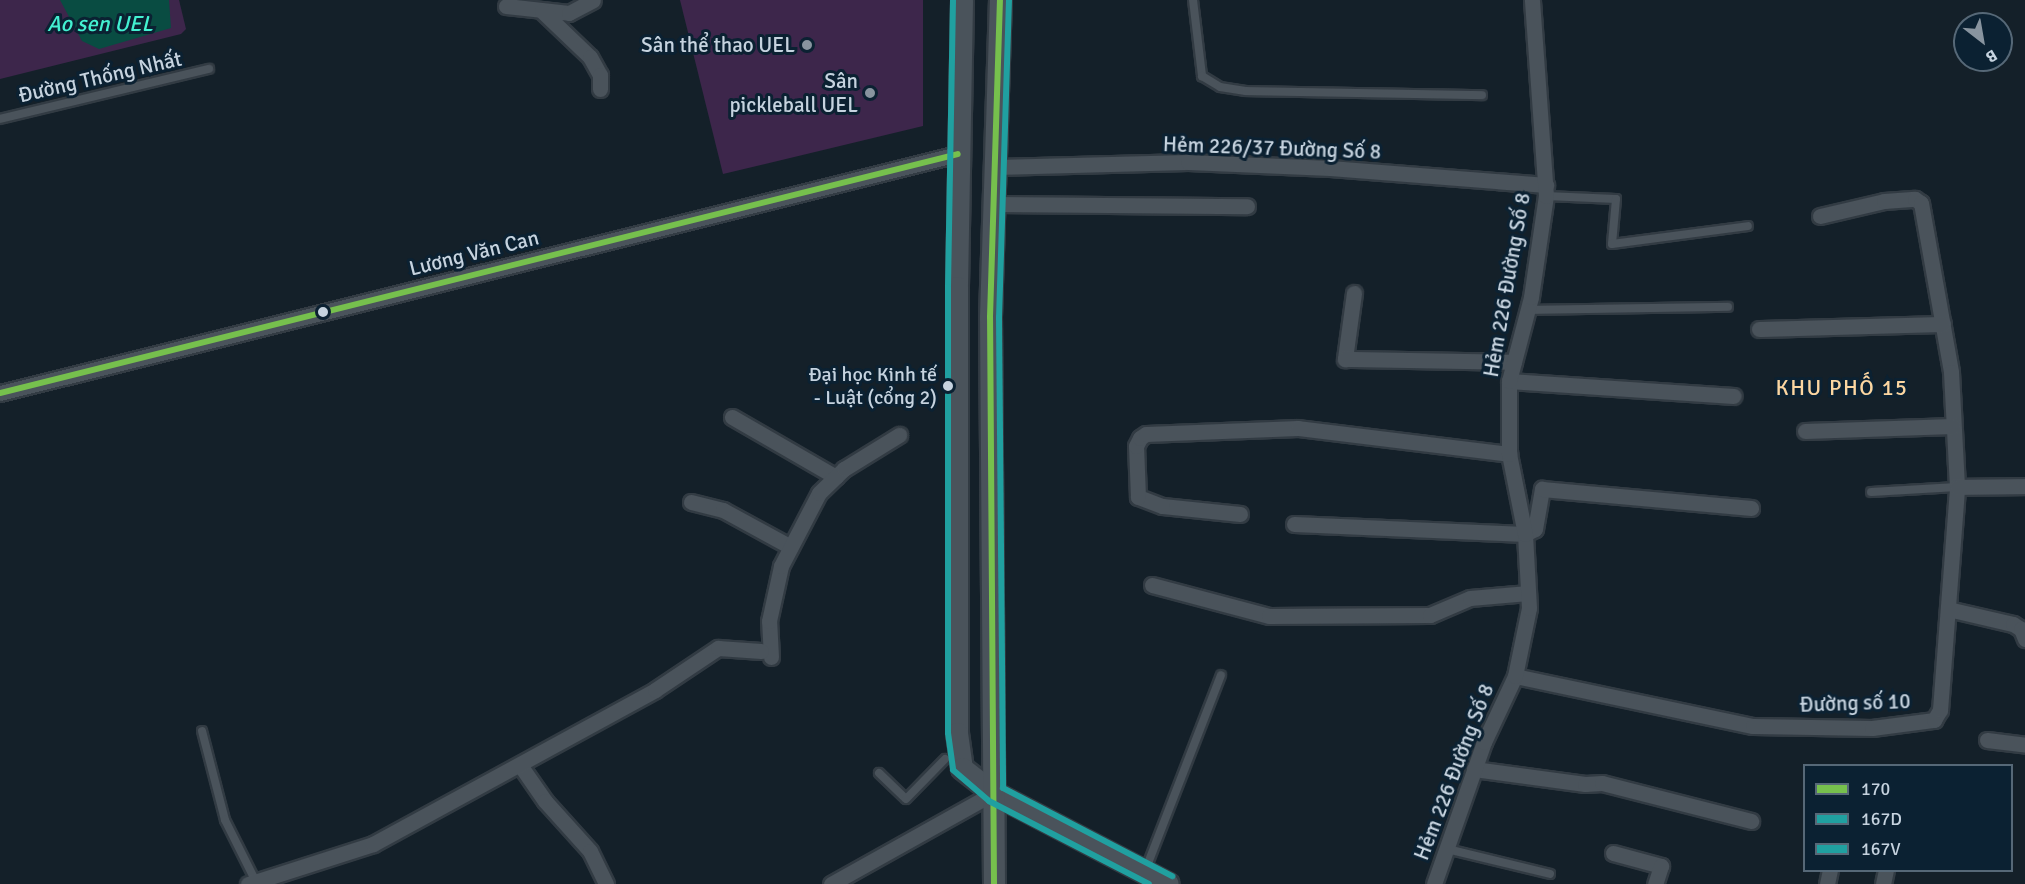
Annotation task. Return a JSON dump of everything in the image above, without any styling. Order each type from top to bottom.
[{"type":"street","points":[[506,6],[569,13],[593,0]]},
{"type":"street","points":[[962,0],[957,287],[957,733],[953,763],[994,793],[1168,884]]},
{"type":"street","points":[[994,884],[990,290],[995,204],[1000,0]]},
{"type":"street","name":"Hẻm 226 Đường Số 8","points":[[1434,884],[1474,769],[1515,676],[1528,593],[1525,534],[1509,454],[1509,381],[1527,310],[1546,190],[1532,0]]},
{"type":"street","points":[[542,11],[590,57],[600,75],[600,89]]},
{"type":"street","name":"Lương Văn Can","points":[[0,393],[958,154]]},
{"type":"street","name":"Hẻm 226/37 Đường Số 8","points":[[996,168],[1188,162],[1330,168],[1546,190]]},
{"type":"street","name":"Đường số 10","points":[[1515,676],[1753,726],[1872,728],[1934,720],[1940,710],[1958,487],[1951,372],[1919,200],[1857,205],[1820,216]]},
{"type":"street","points":[[995,204],[1247,206]]},
{"type":"street","points":[[957,287],[990,290]]},
{"type":"street","points":[[1354,293],[1345,359],[1514,362]]},
{"type":"street","points":[[1759,329],[1943,324]]},
{"type":"street","points":[[1509,381],[1734,396]]},
{"type":"street","points":[[732,417],[836,477]]},
{"type":"street","points":[[1805,430],[1953,426]]},
{"type":"street","points":[[1240,514],[1162,506],[1138,497],[1136,446],[1140,438],[1146,434],[1298,428],[1509,454]]},
{"type":"street","points":[[251,882],[373,844],[655,690],[718,648],[766,654],[769,621],[782,566],[819,493],[836,477],[899,435]]},
{"type":"street","points":[[1958,487],[2025,486]]},
{"type":"street","points":[[1294,524],[1525,534],[1535,529],[1542,489],[1751,508]]},
{"type":"street","points":[[691,502],[723,510],[791,547]]},
{"type":"street","points":[[1152,585],[1269,616],[1430,615],[1470,598],[1528,593]]},
{"type":"street","points":[[1948,609],[2013,624],[2021,629],[2025,639]]},
{"type":"street","points":[[1987,740],[2025,745]]},
{"type":"street","points":[[520,765],[545,801],[590,851],[606,884]]},
{"type":"street","points":[[1474,769],[1585,784],[1602,783],[1751,821]]},
{"type":"street","points":[[831,884],[994,793]]},
{"type":"street","points":[[1613,853],[1661,866],[1655,884]]},
{"type":"lane","points":[[1193,0],[1202,76],[1220,87],[1246,91],[1482,95]]},
{"type":"lane","name":"Đường Thống Nhất","points":[[0,119],[209,69]]},
{"type":"lane","points":[[1546,190],[1616,199],[1612,244],[1748,226]]},
{"type":"lane","points":[[1527,310],[1728,307]]},
{"type":"lane","points":[[1870,492],[1958,487]]},
{"type":"lane","points":[[1145,873],[1221,675]]},
{"type":"lane","points":[[202,731],[225,820],[251,882]]},
{"type":"lane","points":[[879,773],[906,799],[953,763]]},
{"type":"lane","points":[[1447,849],[1550,874]]},
{"type":"shaded area","points":[[0,0],[179,0],[186,29],[181,34],[0,79]]},
{"type":"shaded area","name":"Sân thể thao UEL","points":[[680,0],[923,0],[923,126],[723,174]]},
{"type":"water","name":"Ao sen UEL","points":[[60,0],[169,0],[171,28],[99,49],[82,41]]},
{"type":"transit line","name":"167D","points":[[953,0],[948,287],[948,733],[953,770],[989,801],[1149,884]]},
{"type":"transit line","name":"170","points":[[994,884],[990,317],[1000,0]]},
{"type":"transit line","name":"167V","points":[[1009,0],[999,317],[1003,788],[1172,876]]},
{"type":"transit line","name":"170","points":[[0,393],[958,154]]},
{"type":"place","name":"Sân thể thao UEL","points":[[807,45]]},
{"type":"place","name":"Sân pickleball UEL","points":[[870,93]]},
{"type":"place","name":"Đại học Kinh tế - Luật (cổng 2)","points":[[948,386]]},
{"type":"district","name":"KHU PHỐ 15","points":[[1842,388]]}]
